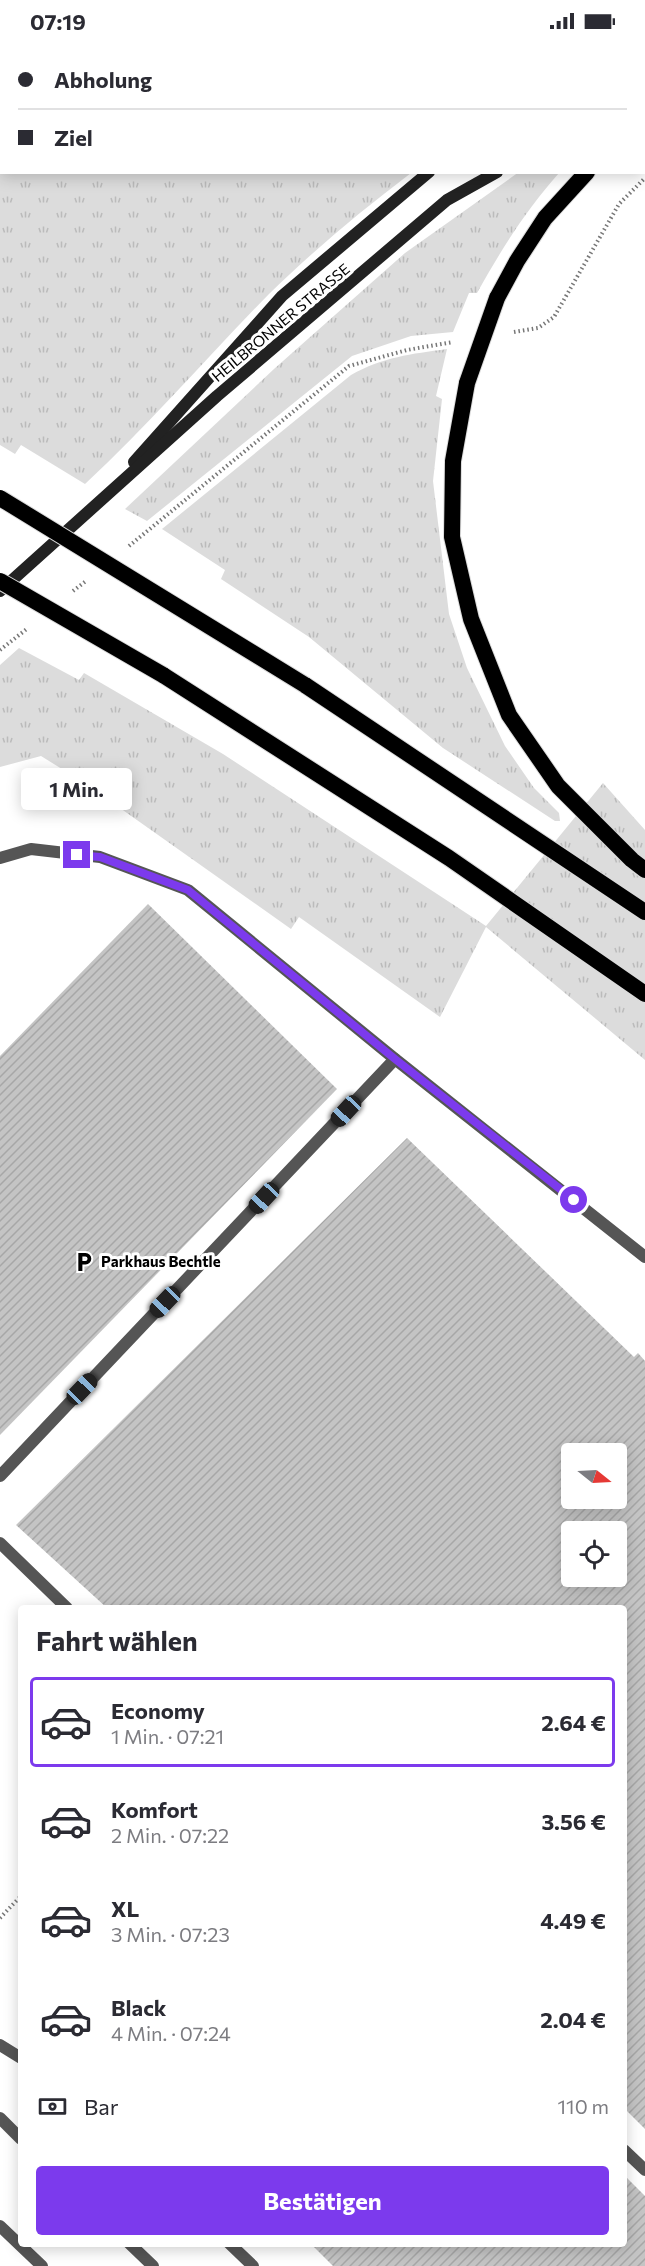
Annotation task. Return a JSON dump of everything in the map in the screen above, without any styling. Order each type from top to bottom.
[{"type":"highway","points":[[585,174],[545,218],[517,261],[497,298],[466,383],[453,461],[452,537],[471,619],[509,715],[558,786],[645,870]]},
{"type":"highway","points":[[0,498],[305,685],[645,912]]},
{"type":"highway","points":[[0,581],[163,675],[449,858],[645,994]]},
{"type":"main road","name":"HEILBRONNER STRASSE","points":[[94,508],[282,296],[427,174]]},
{"type":"main road","name":"HEILBRONNER STRASSE","points":[[0,591],[218,396],[447,201],[494,174]]},
{"type":"street","points":[[0,858],[31,849],[100,857],[188,890],[395,1059],[645,1257]]},
{"type":"street","points":[[0,1476],[395,1059]]},
{"type":"street","points":[[0,1543],[64,1605]]},
{"type":"street","points":[[0,2045],[18,2056]]},
{"type":"street","points":[[1,2121],[18,2136]]},
{"type":"street","points":[[627,2153],[645,2170]]},
{"type":"street","points":[[0,2226],[18,2243]]},
{"type":"street","points":[[22,2247],[42,2266]]},
{"type":"street","points":[[133,2247],[153,2266]]},
{"type":"street","points":[[233,2247],[253,2266]]},
{"type":"path","points":[[503,333],[538,328],[554,317],[619,204],[645,178]]},
{"type":"path","points":[[128,547],[349,366],[407,350],[459,340]]},
{"type":"path","points":[[73,592],[91,577]]},
{"type":"path","points":[[0,650],[35,622]]},
{"type":"path","points":[[0,1918],[18,1899]]},
{"type":"green space","points":[[0,174],[410,174],[338,231],[269,294],[85,484],[21,445],[15,454],[0,445]]},
{"type":"green space","points":[[516,174],[558,174],[515,231],[477,293],[469,293],[453,332],[411,336],[352,356],[147,521],[125,509],[274,369],[405,253]]},
{"type":"green space","points":[[447,349],[436,396],[442,399],[433,481],[449,614],[467,668],[505,746],[534,788],[559,813],[560,821],[555,821],[443,748],[309,637],[221,579],[225,570],[162,529],[351,375],[386,360]]},
{"type":"green space","points":[[19,648],[79,680],[84,673],[223,754],[486,926],[603,783],[645,830],[645,1060],[486,927],[440,1017],[299,917],[291,929],[86,784],[41,756],[0,767],[0,665]]},
{"type":"building","name":"Parkhaus Bechtle","points":[[148,904],[337,1089],[0,1435],[0,1056]]},
{"type":"building","points":[[407,1138],[634,1357],[638,1353],[645,1361],[645,2129],[627,2111],[627,1605],[104,1605],[16,1525]]},
{"type":"building","points":[[627,2178],[645,2196],[645,2266],[333,2266],[314,2247],[627,2247]]},
{"type":"place","name":"Parkhaus Bechtle","points":[[84,1262]]},
{"type":"route","points":[[77,855],[100,857],[188,890],[395,1059],[574,1200]]}]
